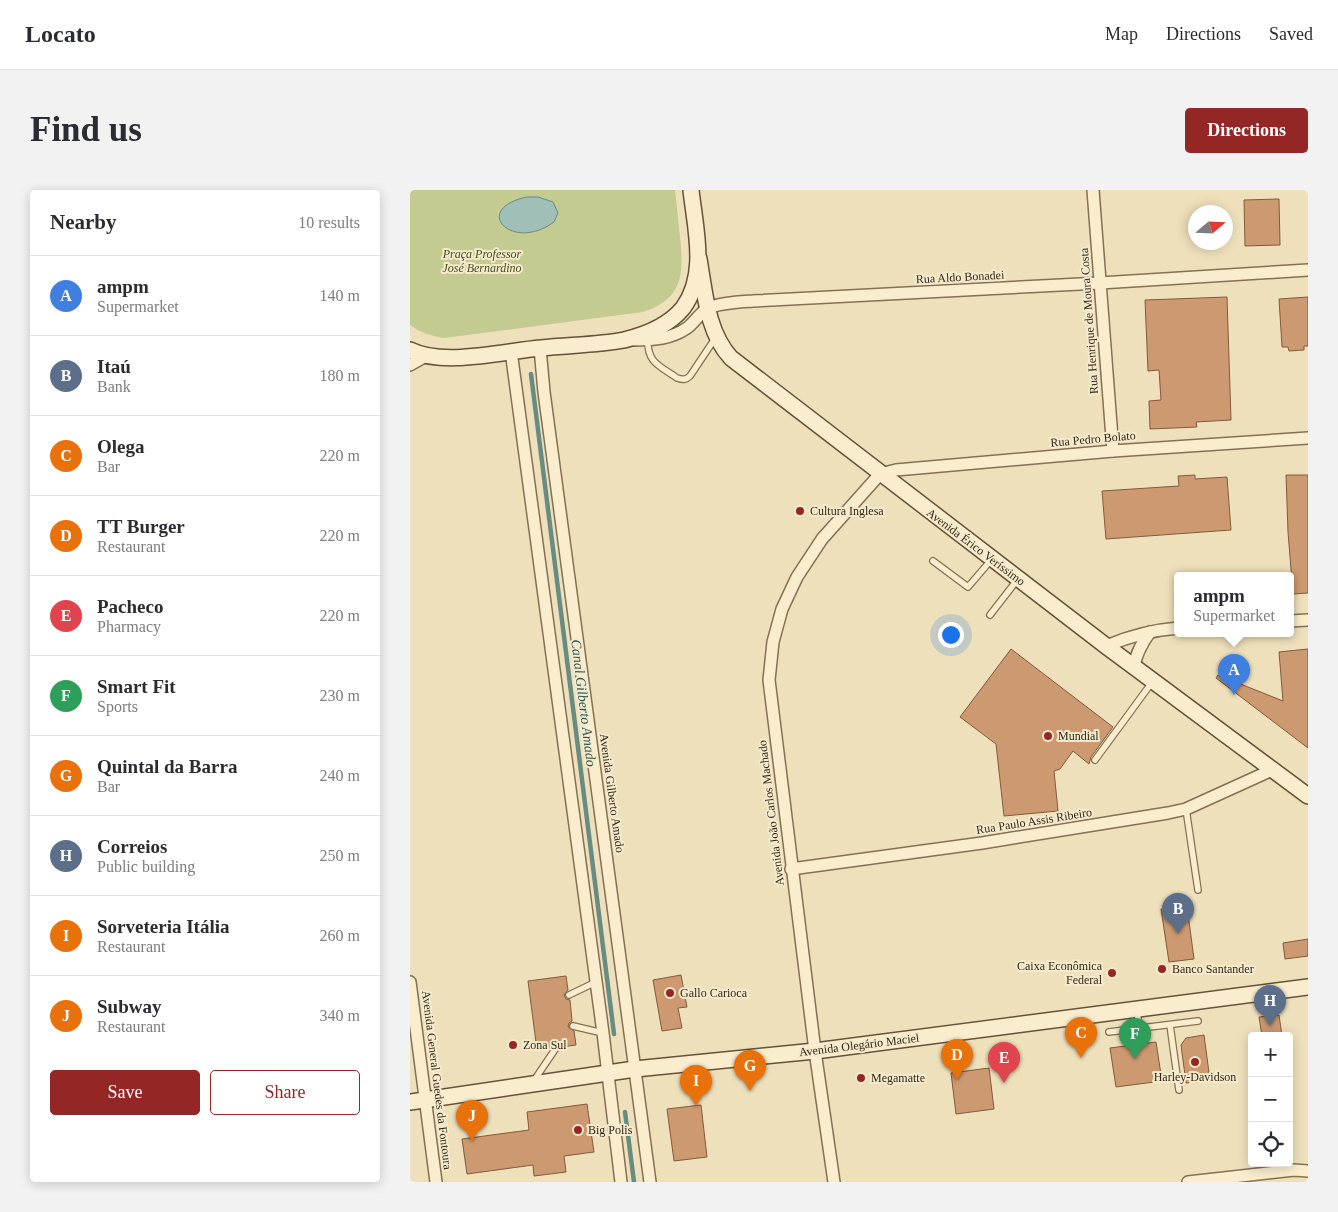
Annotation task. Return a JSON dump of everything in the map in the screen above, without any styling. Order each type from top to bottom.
[{"type":"main road","points":[[410,350],[426,356],[455,358],[623,340],[659,327],[682,308],[694,284],[699,260],[691,190]]},
{"type":"main road","name":"Avenida Érico Veríssimo","points":[[699,260],[707,309],[716,337],[722,348],[731,358],[1106,646],[1308,796]]},
{"type":"main road","name":"Avenida Olegário Maciel","points":[[410,1102],[635,1069],[815,1051],[1308,987]]},
{"type":"street","name":"Rua Henrique de Moura Costa","points":[[1093,190],[1113,451]]},
{"type":"street","name":"Rua Aldo Bonadei","points":[[707,309],[724,304],[753,301],[1308,270]]},
{"type":"street","points":[[623,340],[659,340],[674,335],[688,328],[707,309]]},
{"type":"street","name":"Avenida Gilberto Amado","points":[[540,348],[545,401],[650,1182]]},
{"type":"street","points":[[511,351],[603,1033],[621,1182]]},
{"type":"street","points":[[410,365],[426,356]]},
{"type":"street","name":"Rua Pedro Bolato","points":[[880,474],[896,470],[1113,451],[1308,438]]},
{"type":"street","name":"Avenida João Carlos Machado","points":[[834,1182],[791,869],[769,680],[773,642],[782,609],[797,577],[822,539],[880,474]]},
{"type":"street","points":[[1294,621],[1308,620]]},
{"type":"street","points":[[1106,646],[1125,638],[1174,629]]},
{"type":"street","points":[[1134,667],[1136,656],[1150,632]]},
{"type":"street","name":"Rua Paulo Assis Ribeiro","points":[[791,869],[982,844],[1168,814],[1272,770]]},
{"type":"street","name":"Avenida General Guedes da Fontoura","points":[[410,982],[436,1182]]},
{"type":"street","points":[[1188,1182],[1294,1170],[1308,1171]]},
{"type":"lane","points":[[648,340],[650,358],[681,380],[690,376],[716,337]]},
{"type":"lane","points":[[933,561],[968,587],[992,559]]},
{"type":"lane","points":[[990,615],[1018,579]]},
{"type":"lane","points":[[1095,760],[1153,681]]},
{"type":"lane","points":[[1186,808],[1198,890]]},
{"type":"lane","points":[[569,995],[596,982]]},
{"type":"lane","points":[[1137,1010],[1139,1028]]},
{"type":"lane","points":[[1109,1032],[1198,1021]]},
{"type":"lane","points":[[1170,1025],[1178,1090]]},
{"type":"lane","points":[[573,1026],[603,1033]]},
{"type":"lane","points":[[532,1084],[556,1048]]},
{"type":"green space","name":"Praça Professor José Bernardino","points":[[410,190],[675,190],[682,263],[678,284],[666,300],[656,307],[643,312],[444,338],[426,334],[410,325]]},
{"type":"water","points":[[527,197],[538,197],[553,202],[558,213],[554,222],[538,230],[524,233],[512,231],[503,226],[499,218],[501,210],[510,203]]},
{"type":"building","points":[[1279,199],[1280,245],[1245,246],[1244,200]]},
{"type":"building","points":[[1227,297],[1231,420],[1196,422],[1197,427],[1150,429],[1149,401],[1161,400],[1159,370],[1148,371],[1145,300]]},
{"type":"building","points":[[1308,297],[1308,346],[1304,346],[1304,350],[1289,351],[1288,347],[1282,347],[1279,299]]},
{"type":"building","points":[[1195,475],[1195,479],[1227,477],[1231,530],[1106,539],[1102,491],[1179,486],[1178,476]]},
{"type":"building","points":[[1286,475],[1308,475],[1308,593],[1294,594],[1294,572],[1291,572]]},
{"type":"building","name":"Mundial","points":[[1011,649],[1113,727],[1091,757],[1089,764],[1073,751],[1060,769],[1054,771],[1058,811],[1004,816],[996,744],[960,717]]},
{"type":"building","points":[[1308,649],[1308,748],[1216,678],[1218,675],[1283,701],[1279,652]]},
{"type":"building","points":[[1187,906],[1194,959],[1169,962],[1161,909]]},
{"type":"building","points":[[1308,939],[1308,956],[1285,959],[1283,943]]},
{"type":"building","name":"Gallo Carioca","points":[[681,975],[687,1007],[678,1008],[682,1028],[662,1031],[653,980]]},
{"type":"building","points":[[566,976],[568,990],[564,995],[566,999],[570,1000],[572,1021],[568,1027],[574,1031],[576,1045],[561,1047],[556,1043],[550,1048],[537,1050],[528,981]]},
{"type":"building","points":[[1279,1015],[1281,1032],[1261,1032],[1259,1017]]},
{"type":"building","name":"Harley-Davidson","points":[[1204,1035],[1210,1080],[1186,1083],[1181,1045],[1186,1038]]},
{"type":"building","points":[[1156,1042],[1162,1081],[1116,1087],[1110,1048]]},
{"type":"building","points":[[989,1068],[994,1109],[956,1114],[951,1073]]},
{"type":"building","points":[[587,1104],[594,1152],[564,1156],[566,1172],[534,1176],[533,1165],[467,1174],[462,1139],[529,1130],[527,1112]]},
{"type":"building","points":[[701,1105],[707,1157],[674,1161],[667,1109]]},
{"type":"waterway","name":"Canal Gilberto Amado","points":[[531,374],[614,1034]]},
{"type":"waterway","name":"Canal Gilberto Amado","points":[[625,1112],[634,1182]]},
{"type":"place","name":"Cultura Inglesa","points":[[800,511]]},
{"type":"place","name":"ampm","points":[[1234,695]]},
{"type":"place","name":"Mundial","points":[[1048,736]]},
{"type":"place","name":"Itaú","points":[[1178,934]]},
{"type":"place","name":"Banco Santander","points":[[1162,969]]},
{"type":"place","name":"Caixa Econômica Federal","points":[[1112,973]]},
{"type":"place","name":"Gallo Carioca","points":[[670,993]]},
{"type":"place","name":"Correios","points":[[1270,1026]]},
{"type":"place","name":"Zona Sul","points":[[513,1045]]},
{"type":"place","name":"Olega","points":[[1081,1058]]},
{"type":"place","name":"Smart Fit","points":[[1135,1059]]},
{"type":"place","name":"Harley-Davidson","points":[[1195,1062]]},
{"type":"place","name":"Megamatte","points":[[861,1078]]},
{"type":"place","name":"TT Burger","points":[[957,1080]]},
{"type":"place","name":"Pacheco","points":[[1004,1083]]},
{"type":"place","name":"Quintal da Barra","points":[[750,1091]]},
{"type":"place","name":"Sorveteria Itália","points":[[696,1106]]},
{"type":"place","name":"Big Polis","points":[[578,1130]]},
{"type":"place","name":"Subway","points":[[472,1141]]}]
